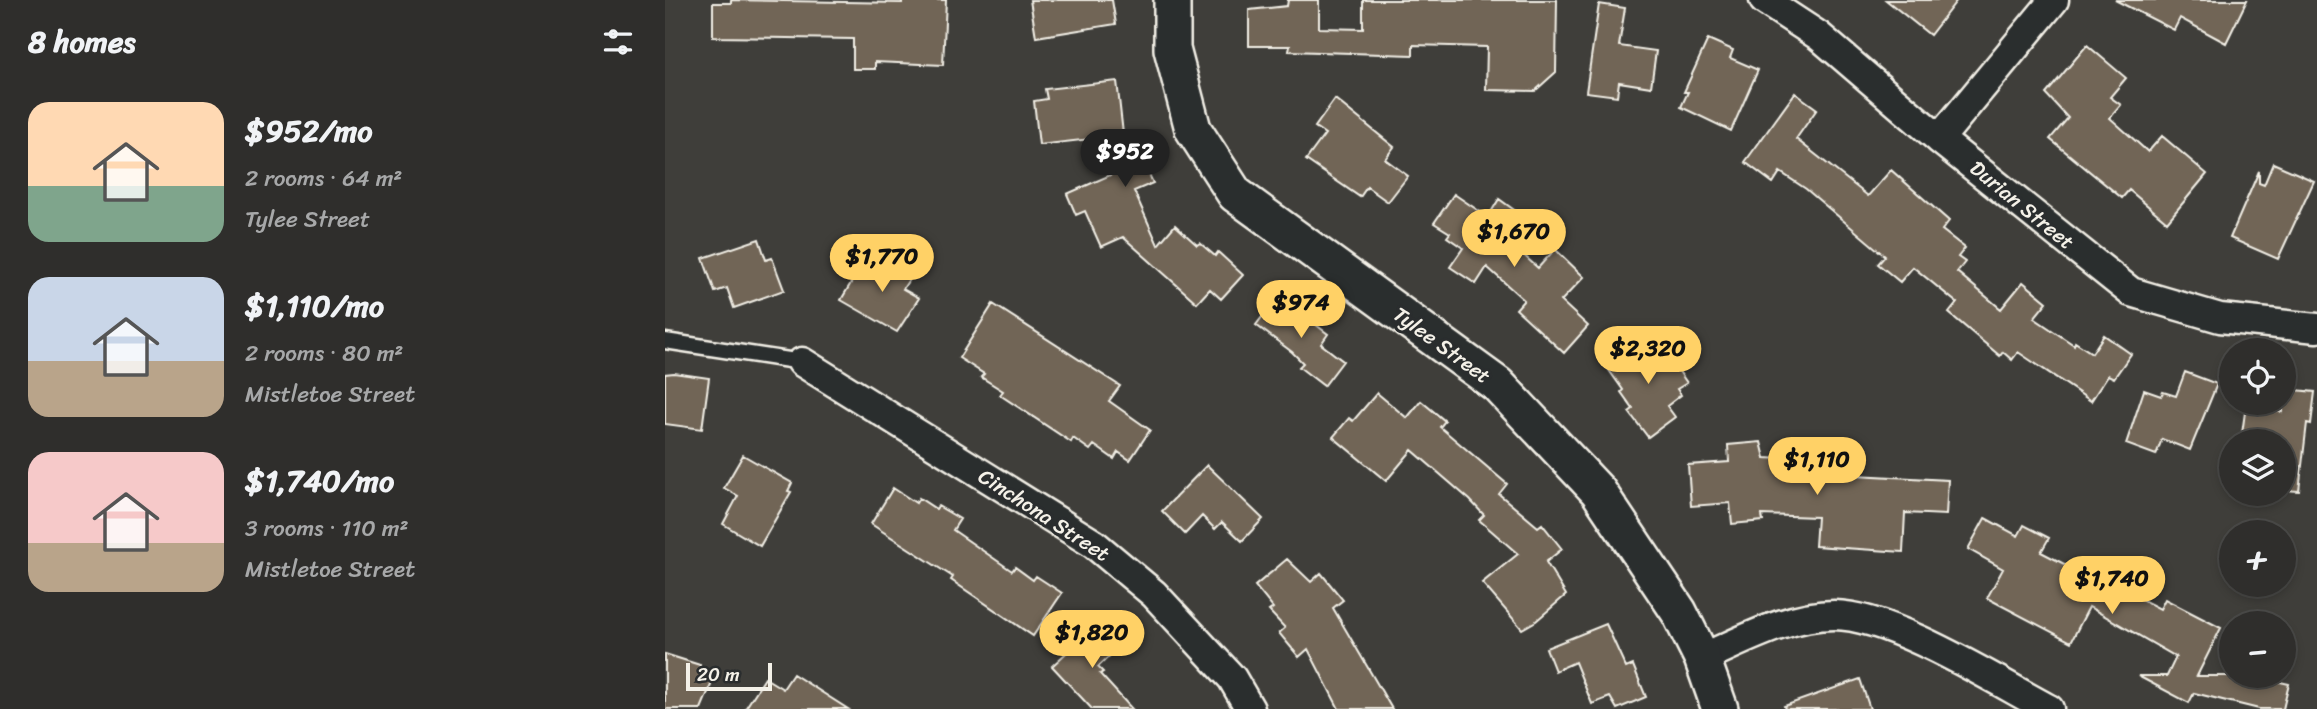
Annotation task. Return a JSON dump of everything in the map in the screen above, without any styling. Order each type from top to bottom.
[{"type":"street","name":"Tylee Street","points":[[1172,0],[1172,49],[1193,129],[1235,194],[1497,385],[1598,491],[1679,612],[1702,658],[1720,709]]},
{"type":"street","name":"Durian Street","points":[[1764,0],[1819,36],[1939,139],[2131,292],[2220,318],[2317,328]]},
{"type":"street","points":[[1939,139],[2054,0]]},
{"type":"street","name":"Cinchona Street","points":[[802,362],[1094,544],[1162,603],[1232,678],[1250,709]]},
{"type":"street","points":[[1702,658],[1783,623],[1834,615],[1880,622],[2049,709]]},
{"type":"lane","points":[[665,341],[802,362]]},
{"type":"building","points":[[731,0],[902,3],[902,0],[946,0],[943,65],[875,62],[875,69],[853,69],[853,39],[713,37],[713,3],[731,3]]},
{"type":"building","points":[[1030,0],[1112,0],[1116,24],[1036,37]]},
{"type":"building","points":[[1288,0],[1319,0],[1319,28],[1363,29],[1363,0],[1557,0],[1556,72],[1535,91],[1486,90],[1487,47],[1413,45],[1413,55],[1289,51],[1290,46],[1249,46],[1249,10],[1287,6]]},
{"type":"building","points":[[1886,0],[1957,0],[1930,35]]},
{"type":"building","points":[[2115,0],[2247,0],[2226,43],[2180,18],[2174,30]]},
{"type":"building","points":[[1599,4],[1625,8],[1619,46],[1656,51],[1651,87],[1619,82],[1617,96],[1586,92]]},
{"type":"building","points":[[1708,39],[1733,50],[1730,58],[1758,70],[1731,131],[1681,107],[1688,92],[1684,92]]},
{"type":"building","points":[[2087,45],[2126,78],[2110,97],[2121,105],[2110,118],[2148,152],[2162,136],[2207,174],[2167,222],[2129,190],[2122,198],[2050,139],[2068,118],[2046,94]]},
{"type":"building","points":[[1117,81],[1126,160],[1140,154],[1153,183],[1134,191],[1158,245],[1175,225],[1197,245],[1200,243],[1215,256],[1218,252],[1243,275],[1221,299],[1210,289],[1197,303],[1123,237],[1101,247],[1085,211],[1076,215],[1067,194],[1115,173],[1099,138],[1039,145],[1034,101],[1047,99],[1045,89]]},
{"type":"building","points":[[1795,93],[1817,109],[1796,139],[1868,196],[1891,170],[1949,221],[1942,230],[1965,248],[1958,257],[1965,262],[1957,272],[2001,309],[2023,282],[2047,302],[2034,318],[2074,345],[2075,342],[2092,353],[2104,335],[2131,354],[2114,378],[2108,375],[2091,401],[2018,352],[2012,360],[2003,352],[2000,356],[1949,313],[1957,303],[1913,267],[1900,282],[1878,264],[1885,256],[1806,189],[1780,172],[1773,183],[1745,162]]},
{"type":"building","points":[[1335,99],[1394,147],[1385,159],[1408,176],[1388,202],[1367,187],[1360,197],[1306,160],[1325,134],[1315,127]]},
{"type":"building","points":[[2273,163],[2314,181],[2278,259],[2230,238],[2259,171],[2259,183],[2264,185]]},
{"type":"building","points":[[1454,194],[1488,217],[1499,199],[1517,212],[1501,235],[1538,268],[1555,249],[1584,277],[1561,301],[1588,326],[1564,353],[1516,309],[1524,300],[1487,267],[1476,284],[1450,267],[1463,248],[1447,237],[1450,233],[1434,223]]},
{"type":"building","points":[[759,239],[766,260],[772,258],[784,290],[734,308],[727,288],[715,292],[703,258]]},
{"type":"building","points":[[883,259],[911,276],[903,289],[919,298],[897,332],[841,300],[864,261],[877,269]]},
{"type":"building","points":[[1278,296],[1328,334],[1321,344],[1343,361],[1324,386],[1299,367],[1303,363],[1292,352],[1256,325]]},
{"type":"building","points":[[993,304],[1120,386],[1109,401],[1150,430],[1130,460],[1118,452],[1114,459],[1094,445],[1090,450],[1073,438],[1071,442],[1000,395],[1003,391],[981,377],[984,374],[959,358]]},
{"type":"building","points":[[1641,341],[1656,362],[1667,354],[1687,383],[1677,389],[1681,395],[1667,406],[1675,417],[1648,437],[1629,412],[1633,409],[1606,366]]},
{"type":"building","points":[[2185,372],[2217,384],[2190,450],[2162,439],[2156,455],[2126,444],[2144,390],[2161,396],[2163,392],[2176,396]]},
{"type":"building","points":[[665,374],[709,378],[702,429],[665,424]]},
{"type":"building","points":[[2296,390],[2315,392],[2311,424],[2307,423],[2299,491],[2296,491],[2296,429],[2243,429],[2245,415],[2296,415]]},
{"type":"building","points":[[1377,393],[1407,418],[1421,401],[1445,421],[1440,427],[1507,484],[1499,494],[1538,527],[1542,524],[1562,549],[1546,562],[1566,595],[1536,621],[1522,629],[1482,583],[1518,554],[1479,520],[1484,515],[1470,500],[1412,450],[1386,481],[1333,437],[1349,418],[1353,421]]},
{"type":"building","points":[[1761,442],[1765,458],[1855,463],[1856,475],[1948,480],[1946,515],[1905,513],[1903,552],[1815,546],[1817,517],[1762,515],[1763,521],[1732,524],[1730,503],[1691,506],[1688,465],[1729,462],[1728,445]]},
{"type":"building","points":[[743,455],[792,483],[788,491],[791,492],[760,546],[723,524],[738,496],[724,488]]},
{"type":"building","points":[[1207,465],[1263,519],[1242,541],[1222,522],[1215,529],[1202,516],[1185,534],[1162,511]]},
{"type":"building","points":[[893,488],[916,503],[919,498],[960,519],[953,530],[1012,571],[1015,567],[1033,580],[1036,576],[1062,593],[1033,636],[951,580],[953,577],[871,524]]},
{"type":"building","points":[[1985,518],[2018,536],[2024,525],[2049,538],[2041,552],[2095,580],[2097,576],[2160,609],[2165,599],[2219,627],[2197,676],[2219,676],[2219,688],[2288,688],[2283,709],[2259,709],[2194,693],[2189,703],[2138,676],[2167,676],[2176,657],[2089,607],[2071,642],[1987,598],[2003,569],[1968,549]]},
{"type":"building","points":[[1287,559],[1311,582],[1321,573],[1343,600],[1333,608],[1392,709],[1339,709],[1308,649],[1299,657],[1279,633],[1285,628],[1269,611],[1273,608],[1255,586]]},
{"type":"building","points":[[1100,622],[1121,645],[1098,667],[1103,672],[1100,674],[1132,709],[1092,709],[1052,666]]},
{"type":"building","points":[[1606,624],[1626,668],[1633,665],[1646,697],[1617,709],[1610,697],[1592,704],[1575,662],[1555,671],[1546,648]]},
{"type":"building","points":[[665,654],[700,665],[700,672],[714,678],[701,709],[665,709]]},
{"type":"building","points":[[793,674],[848,709],[745,709],[765,678],[783,689]]},
{"type":"building","points":[[1860,679],[1870,709],[1785,709],[1784,706]]}]
